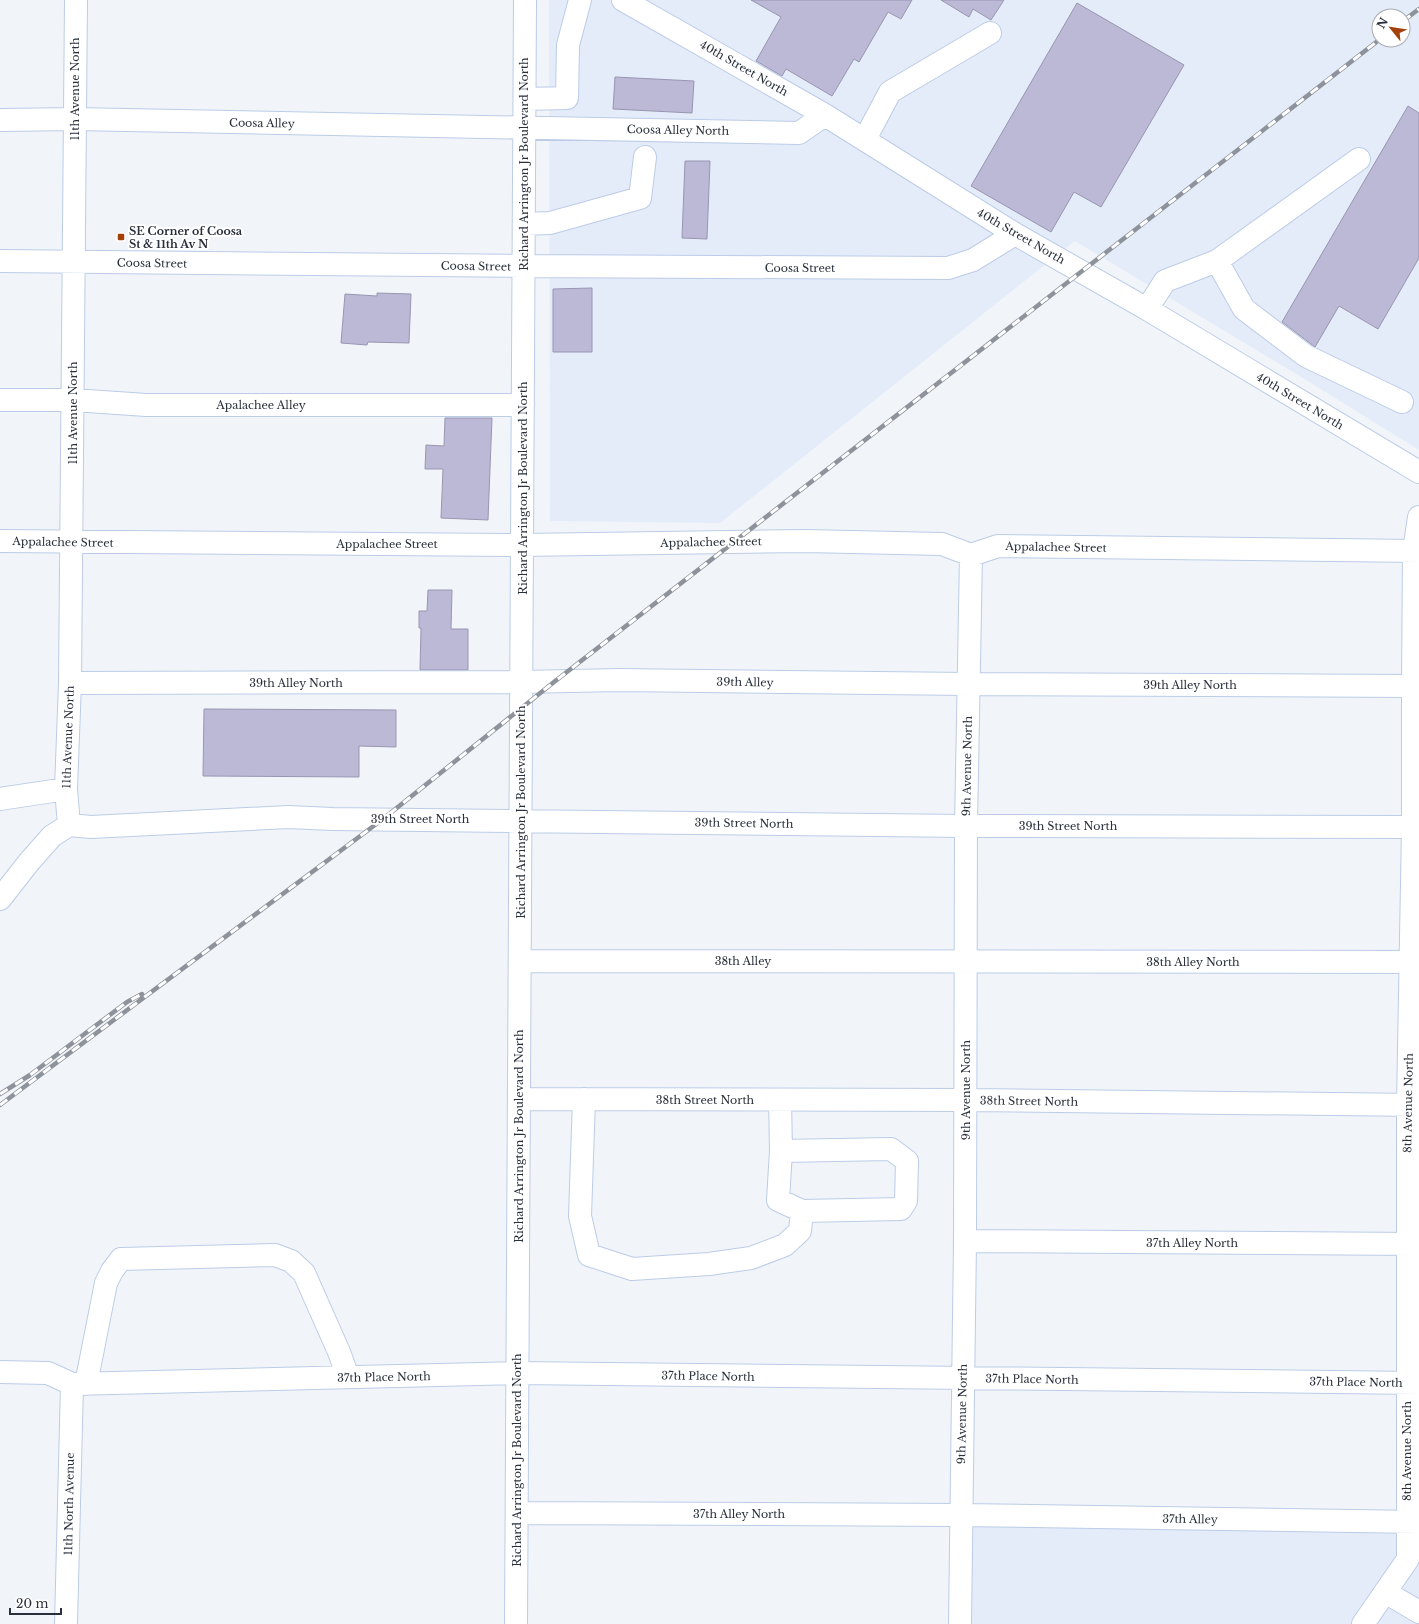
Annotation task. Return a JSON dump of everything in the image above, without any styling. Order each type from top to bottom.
[{"type":"street","name":"11th Avenue North","points":[[69,825],[66,789],[70,683],[72,543],[76,0]]},
{"type":"street","name":"Richard Arrington Jr Boulevard North","points":[[516,1624],[525,0]]},
{"type":"street","points":[[525,99],[567,98],[568,45],[580,0]]},
{"type":"street","name":"40th Street North","points":[[633,2],[825,115],[1015,234],[1147,309],[1419,472]]},
{"type":"street","points":[[864,140],[890,92],[990,33]]},
{"type":"street","name":"Coosa Alley North","points":[[525,128],[799,133],[825,115]]},
{"type":"street","name":"Coosa Alley","points":[[0,120],[75,119],[525,128]]},
{"type":"street","points":[[524,224],[550,223],[640,198],[645,157]]},
{"type":"street","points":[[1147,309],[1165,281],[1217,261],[1359,159]]},
{"type":"street","name":"Coosa Street","points":[[0,261],[948,268],[973,260],[1015,234]]},
{"type":"street","points":[[1217,261],[1244,309],[1306,356],[1402,402]]},
{"type":"street","name":"Apalachee Alley","points":[[0,400],[73,400],[146,405],[523,405]]},
{"type":"street","name":"8th Avenue North","points":[[1413,1562],[1413,1105],[1416,827],[1412,686],[1419,517]]},
{"type":"street","name":"Appalachee Street","points":[[0,541],[72,543],[522,545],[806,541],[942,544],[971,555],[998,546],[1417,551]]},
{"type":"street","name":"9th Avenue North","points":[[960,1624],[960,1515],[965,1241],[966,826],[971,555]]},
{"type":"street","name":"39th Alley","points":[[522,682],[619,680],[968,684]]},
{"type":"street","name":"39th Alley North","points":[[70,683],[522,682]]},
{"type":"street","name":"39th Alley North","points":[[968,684],[1412,686]]},
{"type":"street","points":[[0,799],[66,789]]},
{"type":"street","name":"39th Street North","points":[[69,825],[91,827],[288,817],[332,819],[966,826],[1416,827]]},
{"type":"street","points":[[0,899],[28,862],[52,836],[69,825]]},
{"type":"street","name":"38th Alley","points":[[520,961],[966,962]]},
{"type":"street","name":"38th Alley North","points":[[966,962],[1415,962]]},
{"type":"street","name":"38th Street North","points":[[519,1099],[965,1100],[1413,1105]]},
{"type":"street","points":[[584,1099],[580,1216],[589,1255],[632,1269],[709,1264],[751,1258],[785,1246],[800,1231],[802,1211]]},
{"type":"street","points":[[780,1100],[781,1151],[778,1200],[802,1211],[901,1209],[906,1201],[907,1161],[891,1149],[781,1151]]},
{"type":"street","name":"37th Alley North","points":[[965,1241],[1414,1244]]},
{"type":"street","name":"11th North Avenue","points":[[66,1624],[79,1384],[106,1283],[112,1270],[121,1259],[275,1254],[291,1261],[304,1273],[339,1352],[348,1378]]},
{"type":"street","name":"37th Place North","points":[[0,1372],[48,1373],[79,1384],[518,1373],[1413,1383]]},
{"type":"street","name":"37th Alley North","points":[[517,1513],[960,1515]]},
{"type":"street","name":"37th Alley","points":[[960,1515],[1413,1522]]},
{"type":"street","points":[[1363,1624],[1385,1592],[1413,1562]]},
{"type":"street","points":[[1385,1592],[1419,1612]]},
{"type":"shaded area","points":[[549,0],[1419,0],[1419,450],[1293,372],[1075,241],[720,523],[550,521]]},
{"type":"shaded area","points":[[971,1525],[1419,1534],[1419,1624],[971,1624]]},
{"type":"building","points":[[751,0],[912,0],[901,19],[888,12],[859,62],[854,59],[832,96],[786,69],[782,76],[756,61],[781,17]]},
{"type":"building","points":[[941,0],[1004,0],[991,20],[973,9],[969,17]]},
{"type":"building","points":[[1077,3],[1184,65],[1101,207],[1074,192],[1051,232],[971,186]]},
{"type":"building","points":[[615,77],[694,81],[692,113],[613,109]]},
{"type":"building","points":[[1408,106],[1419,113],[1419,258],[1378,329],[1339,306],[1315,347],[1282,322]]},
{"type":"building","points":[[685,161],[710,161],[707,239],[682,238]]},
{"type":"building","points":[[592,288],[592,352],[553,352],[553,289]]},
{"type":"building","points":[[377,293],[411,294],[409,343],[368,342],[367,345],[341,343],[345,294],[377,296]]},
{"type":"building","points":[[445,418],[492,418],[488,520],[441,518],[443,469],[425,469],[426,445],[444,446]]},
{"type":"building","points":[[428,590],[452,590],[451,629],[468,629],[468,670],[420,670],[421,628],[419,628],[419,611],[427,611]]},
{"type":"building","points":[[204,709],[396,710],[396,747],[359,746],[359,777],[203,776]]},
{"type":"railway","points":[[1411,15],[1419,9]]},
{"type":"railway","points":[[0,1105],[383,819],[554,682],[1371,46]]},
{"type":"railway","points":[[0,1094],[30,1075],[127,1002],[142,994]]},
{"type":"place","name":"SE Corner of Coosa St & 11th Av N","points":[[121,237]]}]
